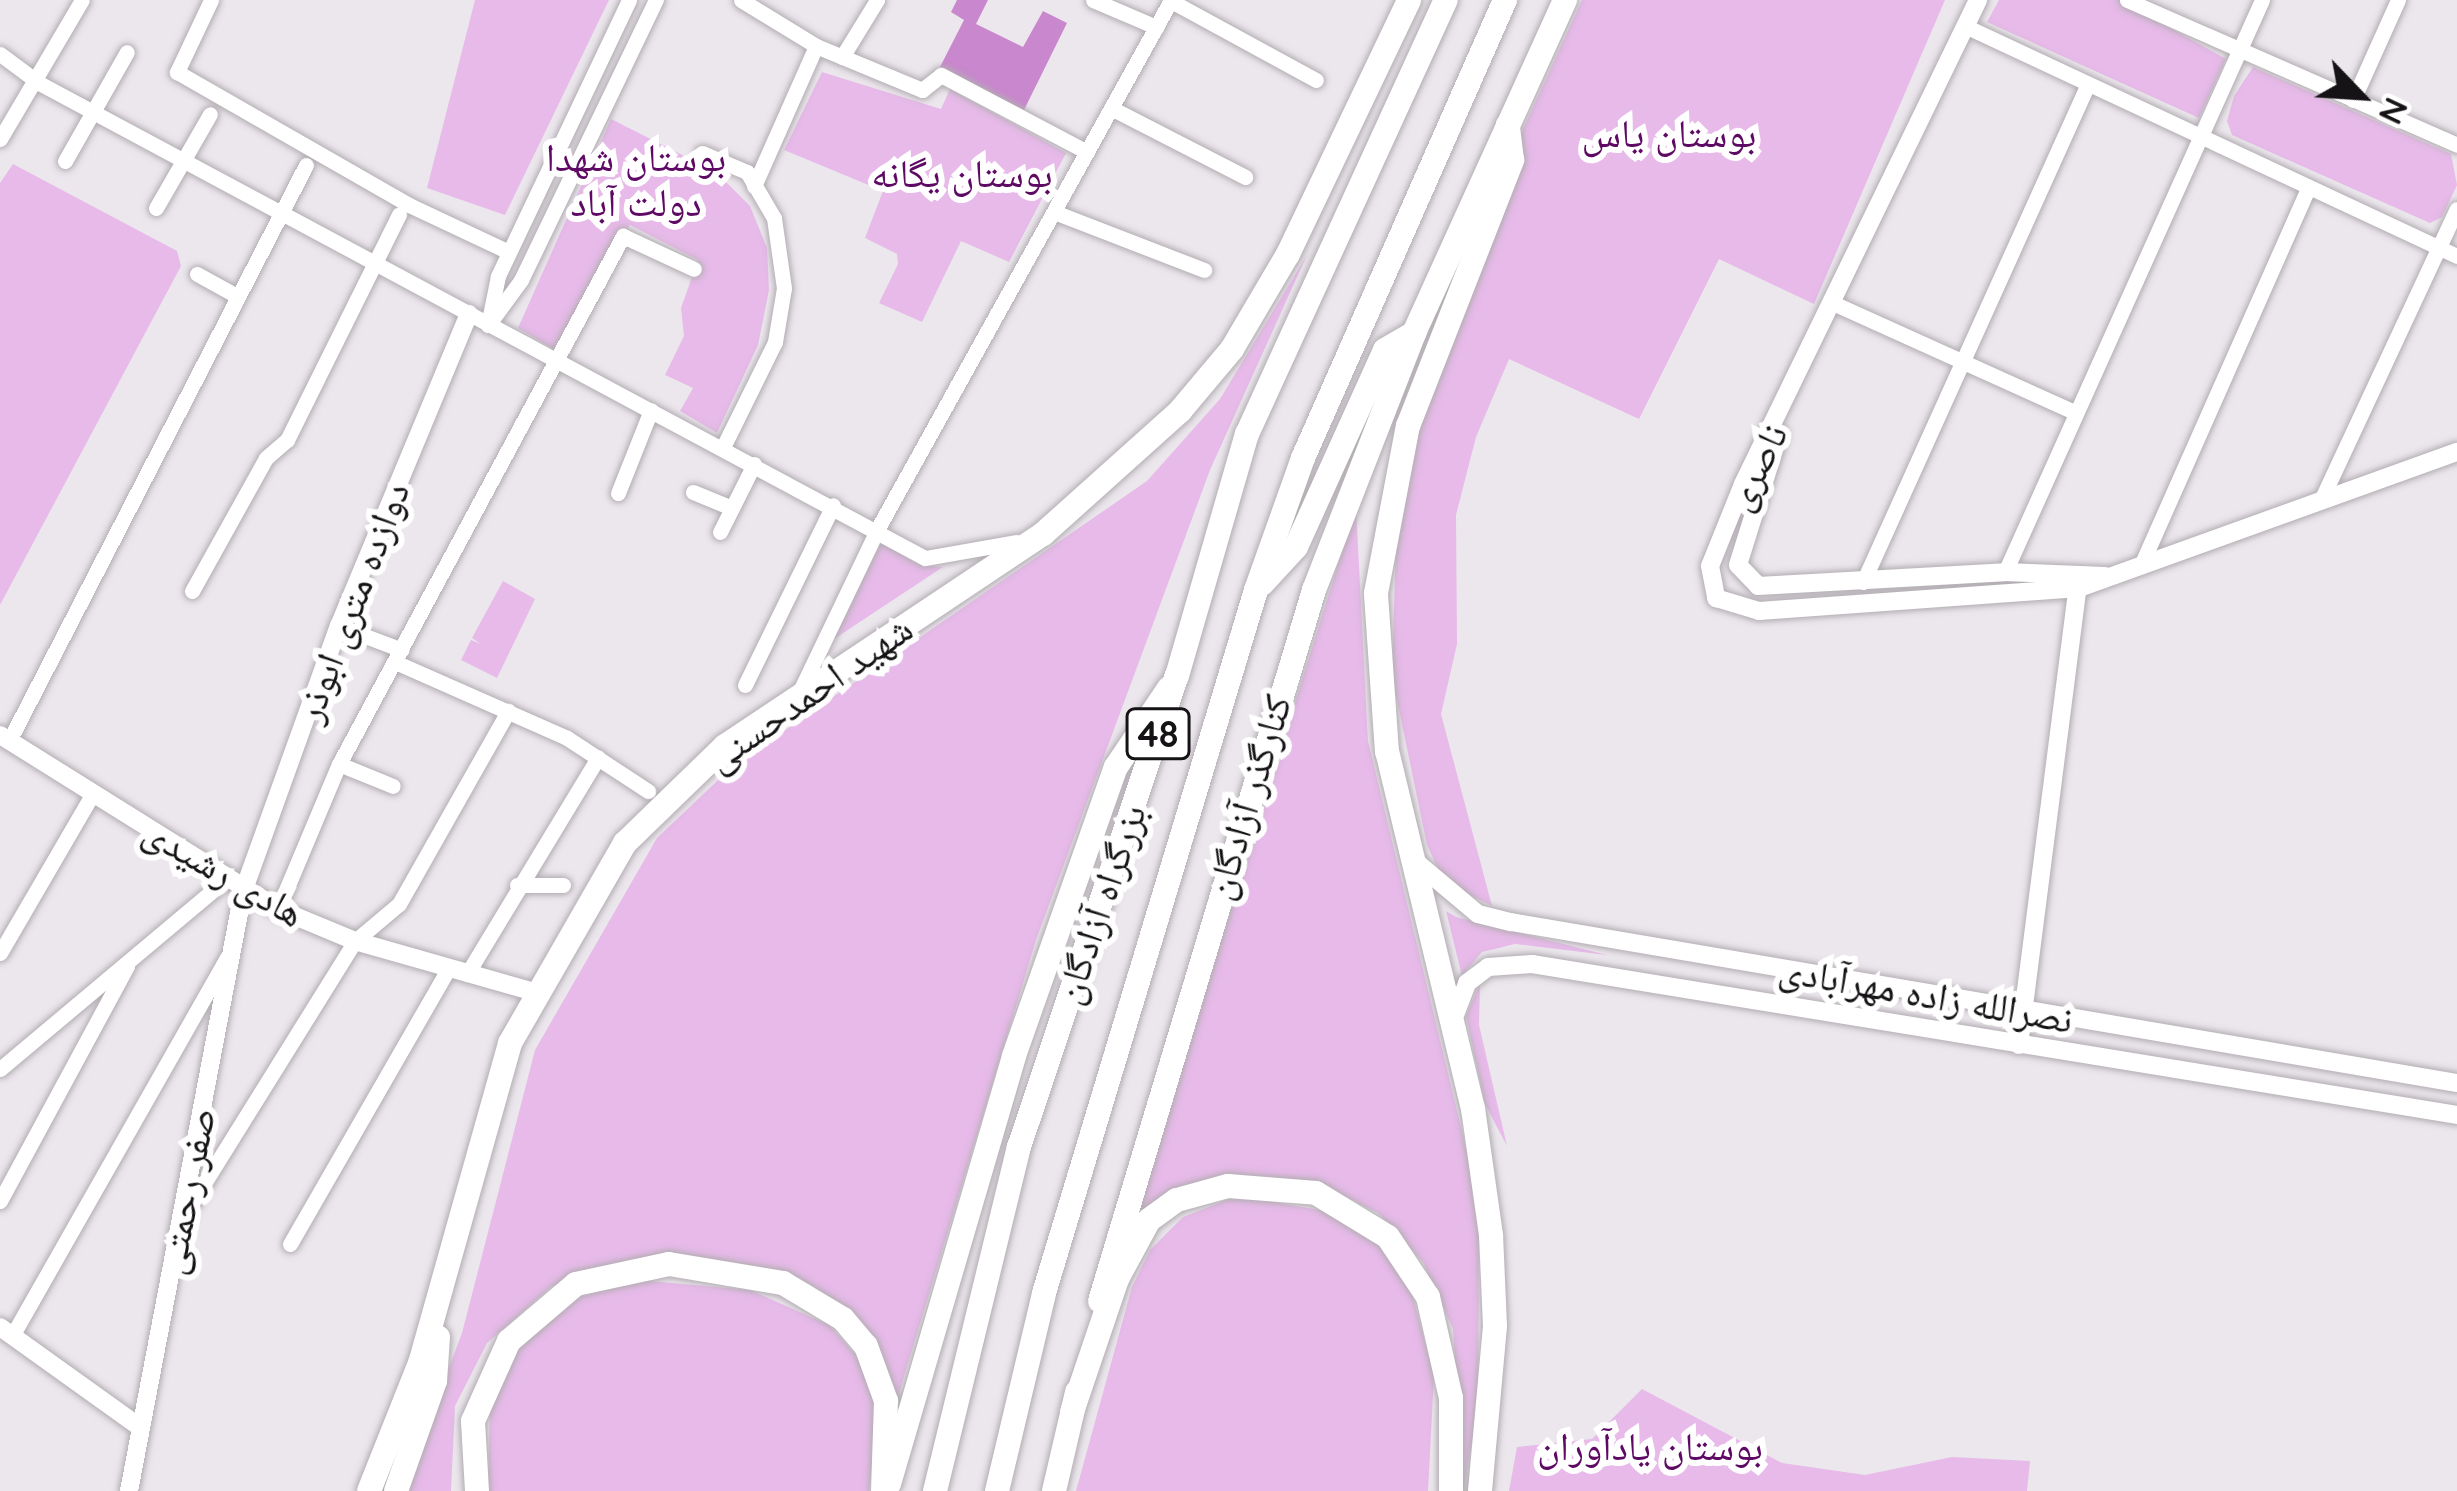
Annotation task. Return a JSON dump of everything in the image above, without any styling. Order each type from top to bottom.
[{"type":"main road","name":"شهید احمدحسنی","points":[[369,1491],[436,1310],[511,1043],[533,992],[625,843],[713,757],[800,691],[1043,534],[1134,458],[1232,349],[1288,254],[1408,0]]},
{"type":"main road","name":"بزرگراه آزادگان","points":[[935,1491],[1019,1147],[1177,676],[1246,434],[1446,0]]},
{"type":"main road","name":"بزرگراه آزادگان","points":[[998,1491],[1044,1292],[1256,590],[1304,458],[1505,0]]},
{"type":"main road","name":"کنارگذر آزادگان","points":[[1054,1491],[1128,1192],[1272,722],[1414,333],[1565,0]]},
{"type":"main road","name":"کنارگذر آزادگان","points":[[1480,1491],[1495,1326],[1490,1235],[1453,1025],[1414,861],[1375,657],[1385,517],[1443,325],[1512,160],[1508,125]]},
{"type":"main road","points":[[1256,590],[1297,547],[1385,350],[1414,333]]},
{"type":"main road","points":[[885,1491],[1014,1056],[1116,767],[1177,676]]},
{"type":"main road","points":[[1072,1412],[1118,1279],[1149,1220],[1177,1200],[1228,1186],[1316,1193],[1388,1237],[1428,1297],[1451,1398],[1451,1491]]},
{"type":"main road","points":[[459,1491],[460,1424],[472,1388],[509,1341],[553,1298],[621,1268],[713,1266],[783,1282],[829,1307],[866,1346],[886,1401],[885,1491]]},
{"type":"main road","points":[[396,1491],[435,1381],[436,1310]]},
{"type":"main road","points":[[477,1491],[473,1421],[509,1341]]},
{"type":"main road","points":[[1435,1491],[1451,1398]]},
{"type":"street","points":[[0,139],[39,83],[82,0]]},
{"type":"street","points":[[211,0],[177,72],[409,205],[509,252]]},
{"type":"street","points":[[488,325],[509,252],[629,0]]},
{"type":"street","points":[[488,325],[521,280],[656,0]]},
{"type":"street","points":[[741,0],[816,46],[922,90],[941,75],[1087,152]]},
{"type":"street","points":[[842,57],[877,0]]},
{"type":"street","points":[[1094,0],[1156,27]]},
{"type":"street","points":[[800,691],[878,528],[1171,0],[1316,80]]},
{"type":"street","points":[[1786,408],[1978,0]]},
{"type":"street","points":[[2127,0],[2457,145]]},
{"type":"street","points":[[2005,572],[2262,0]]},
{"type":"street","points":[[2353,100],[2398,0]]},
{"type":"street","points":[[1965,26],[2457,256]]},
{"type":"street","points":[[754,186],[816,46]]},
{"type":"street","points":[[65,160],[127,52]]},
{"type":"street","points":[[0,54],[39,83],[556,363],[878,528],[925,559],[978,554],[1043,534]]},
{"type":"street","points":[[1863,582],[2088,83]]},
{"type":"street","points":[[1112,108],[1245,177]]},
{"type":"street","points":[[156,208],[210,114]]},
{"type":"street","points":[[702,153],[747,172],[774,218],[784,288],[775,342],[723,447]]},
{"type":"street","points":[[4,738],[278,210],[307,165]]},
{"type":"street","points":[[2142,562],[2309,187]]},
{"type":"street","points":[[2321,500],[2457,209]]},
{"type":"street","points":[[1054,212],[1204,270]]},
{"type":"street","points":[[192,591],[266,458],[287,440],[378,265],[399,214]]},
{"type":"street","points":[[278,909],[339,764],[623,236],[694,269]]},
{"type":"street","points":[[197,274],[235,295]]},
{"type":"street","points":[[1835,304],[2074,412]]},
{"type":"street","name":"دوازده متری ابوذر","points":[[243,892],[339,626],[469,314]]},
{"type":"street","name":"ناصری","points":[[1786,408],[1741,546],[1743,578],[1778,590],[2005,572],[2079,580]]},
{"type":"street","name":"ناصری","points":[[1786,408],[1710,566],[1716,598],[1759,611],[2105,575],[2457,452]]},
{"type":"street","points":[[618,493],[651,410]]},
{"type":"street","points":[[720,532],[754,464]]},
{"type":"street","points":[[693,492],[732,508]]},
{"type":"street","points":[[745,685],[833,505]]},
{"type":"street","points":[[2019,1045],[2079,580]]},
{"type":"street","points":[[352,632],[598,758],[648,791]]},
{"type":"street","points":[[180,1222],[356,941],[399,904],[508,711]]},
{"type":"street","name":"هادی رشیدی","points":[[4,738],[243,892],[278,909],[356,941],[533,992]]},
{"type":"street","points":[[290,1244],[458,972],[598,758]]},
{"type":"street","points":[[339,764],[394,786]]},
{"type":"street","points":[[0,953],[92,794]]},
{"type":"street","name":"نصرالله زاده مهرآبادی","points":[[1414,861],[1478,914],[2457,1083]]},
{"type":"street","points":[[0,1069],[225,880]]},
{"type":"street","points":[[517,885],[563,885]]},
{"type":"street","name":"صفر رحمتی","points":[[129,1491],[243,892]]},
{"type":"street","points":[[141,1427],[6,1331],[232,951]]},
{"type":"street","points":[[0,1201],[132,958]]},
{"type":"street","name":"نصرالله زاده مهرآبادی","points":[[1453,1025],[1467,983],[1488,967],[1532,964],[2457,1115]]},
{"type":"green space","points":[[475,0],[609,0],[505,215],[427,188]]},
{"type":"green space","name":"بوستان یاس","points":[[1582,0],[1945,0],[1814,304],[1719,259],[1639,419],[1509,359],[1476,437],[1456,515],[1457,644],[1441,714],[1492,906],[1444,882],[1427,845],[1392,676],[1397,507],[1402,468],[1518,140]]},
{"type":"green space","points":[[1999,0],[2120,0],[2226,59],[2199,118],[1987,22]]},
{"type":"green space","points":[[2253,67],[2451,154],[2457,185],[2442,217],[2430,223],[2232,135],[2227,121],[2234,96]]},
{"type":"green space","name":"بوستان یگانه","points":[[822,72],[941,109],[950,89],[1066,153],[1009,262],[961,241],[922,322],[879,303],[898,264],[897,254],[865,238],[883,191],[784,150]]},
{"type":"green space","name":"بوستان شهدا دولت آباد","points":[[611,119],[716,172],[750,206],[767,248],[769,290],[758,345],[717,433],[680,411],[693,388],[665,375],[684,336],[681,308],[698,260],[630,225],[558,352],[518,328]]},
{"type":"green space","points":[[13,164],[177,251],[181,266],[0,605],[0,183]]},
{"type":"green space","points":[[1307,255],[1210,470],[1036,940],[896,1403],[852,1315],[810,1284],[731,1262],[631,1259],[552,1286],[487,1343],[455,1406],[451,1491],[403,1491],[462,1333],[535,1050],[657,838],[733,766],[1147,481],[1220,399]]},
{"type":"green space","points":[[1356,507],[1368,741],[1472,1173],[1479,1230],[1478,1408],[1463,1491],[1453,1329],[1423,1262],[1378,1213],[1318,1183],[1238,1175],[1166,1195],[1136,1213]]},
{"type":"green space","points":[[881,543],[919,565],[943,567],[834,639]]},
{"type":"green space","points":[[503,581],[535,599],[497,678],[461,660],[471,640],[481,644],[472,638]]},
{"type":"green space","points":[[1446,911],[1607,955],[1515,944],[1482,952],[1462,976]]},
{"type":"green space","points":[[1480,983],[1479,1025],[1507,1146],[1485,1104],[1466,1016]]},
{"type":"green space","points":[[1237,1196],[1337,1213],[1375,1240],[1410,1286],[1434,1376],[1428,1491],[1076,1491],[1132,1287],[1150,1250],[1183,1217]]},
{"type":"green space","points":[[639,1280],[750,1290],[829,1325],[861,1361],[878,1411],[869,1491],[488,1491],[490,1405],[522,1342],[572,1299]]},
{"type":"green space","name":"بوستان یادآوران","points":[[1642,1389],[1782,1463],[1865,1475],[1952,1457],[2030,1461],[2027,1491],[1509,1491],[1517,1447],[1592,1439]]},
{"type":"shaded area","points":[[957,0],[988,0],[976,24],[1023,47],[1043,11],[1067,23],[1024,110],[940,67],[964,20],[951,12]]}]
